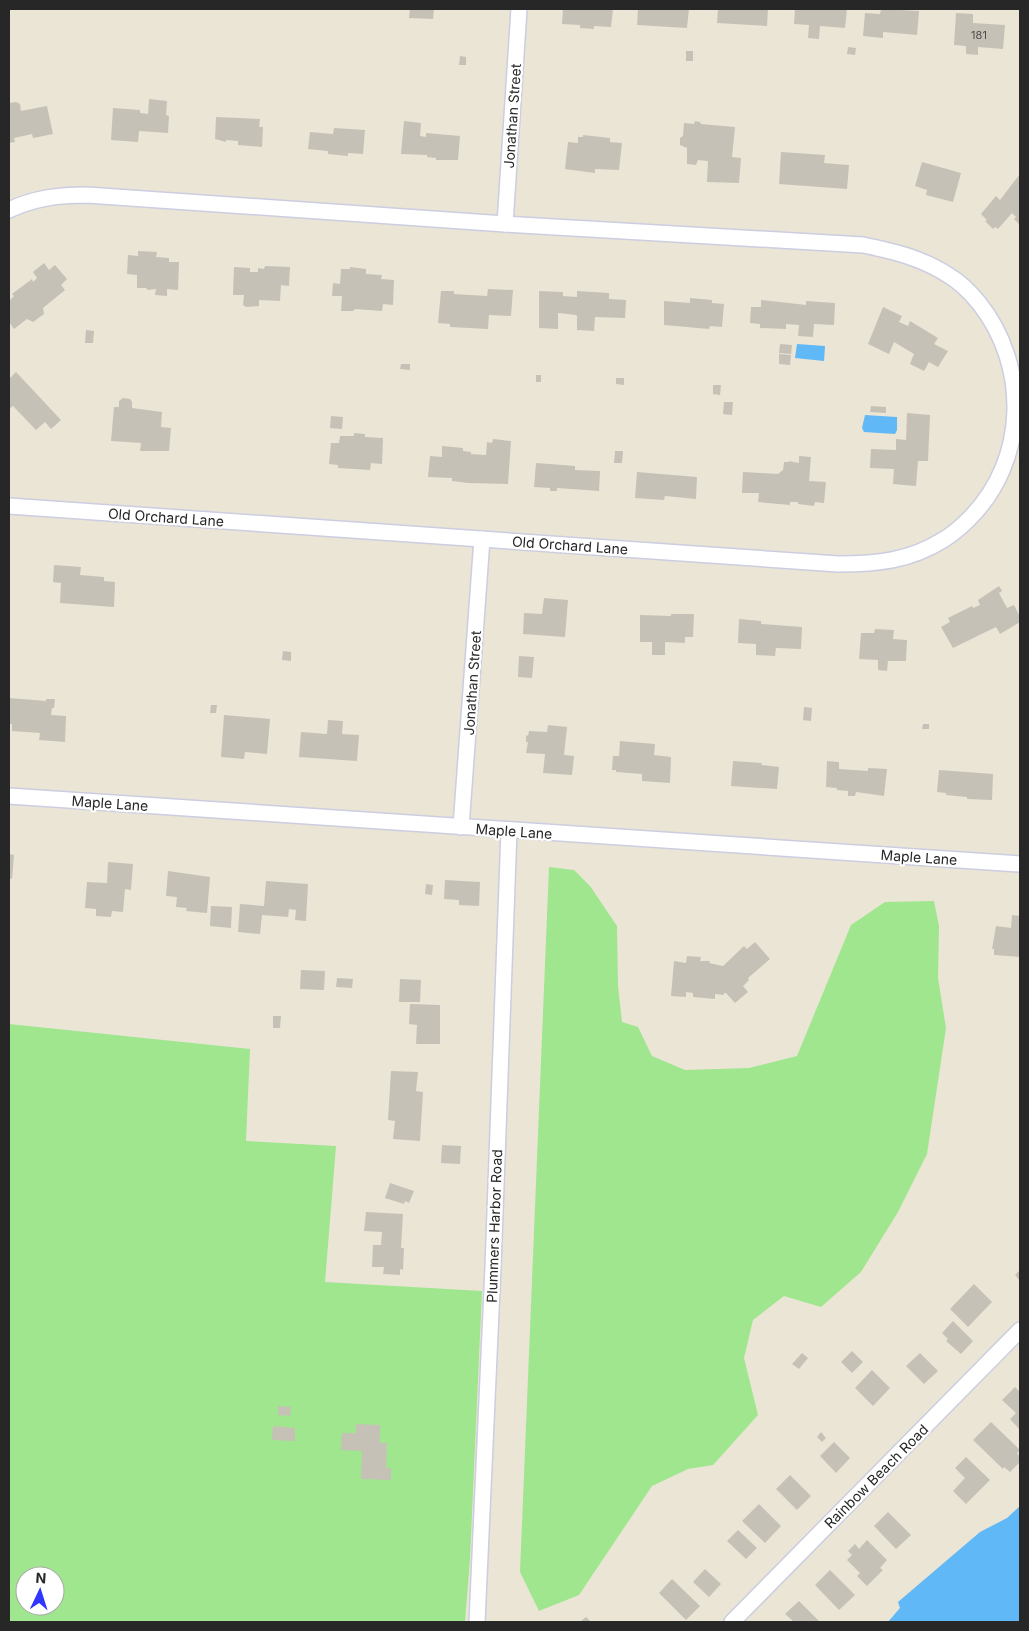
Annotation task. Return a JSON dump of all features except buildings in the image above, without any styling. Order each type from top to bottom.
[{"type":"street","name":"Jonathan Street","points":[[505,224],[519,9]]},
{"type":"street","name":"Old Orchard Lane","points":[[9,210],[50,197],[87,195],[505,224],[863,245],[904,254],[935,267],[963,286],[984,309],[1002,337],[1018,382],[1016,428],[1006,463],[996,485],[981,506],[957,531],[929,548],[898,560],[875,564],[838,564],[9,506]]},
{"type":"street","name":"Jonathan Street","points":[[461,827],[482,539]]},
{"type":"street","name":"Maple Lane","points":[[9,796],[1020,864]]},
{"type":"street","name":"Plummers Harbor Road","points":[[477,1622],[509,830]]},
{"type":"street","name":"Rainbow Beach Road","points":[[732,1622],[1020,1330]]},
{"type":"green space","points":[[549,867],[574,870],[590,886],[617,926],[618,986],[622,1022],[638,1027],[652,1056],[685,1070],[749,1068],[797,1056],[851,925],[885,902],[934,901],[939,926],[938,978],[946,1028],[927,1154],[898,1212],[861,1272],[821,1307],[784,1296],[753,1320],[744,1358],[758,1415],[713,1465],[688,1469],[652,1486],[579,1595],[539,1611],[520,1572]]},
{"type":"green space","points":[[9,1024],[250,1049],[246,1141],[336,1146],[325,1282],[482,1291],[470,1559],[465,1622],[9,1622]]},
{"type":"water","points":[[797,344],[825,346],[824,361],[795,358]]},
{"type":"water","points":[[865,415],[897,417],[897,430],[895,434],[864,432],[862,428]]},
{"type":"water","points":[[1020,1506],[1020,1622],[888,1622],[900,1608],[898,1602],[980,1532],[1007,1518]]}]
